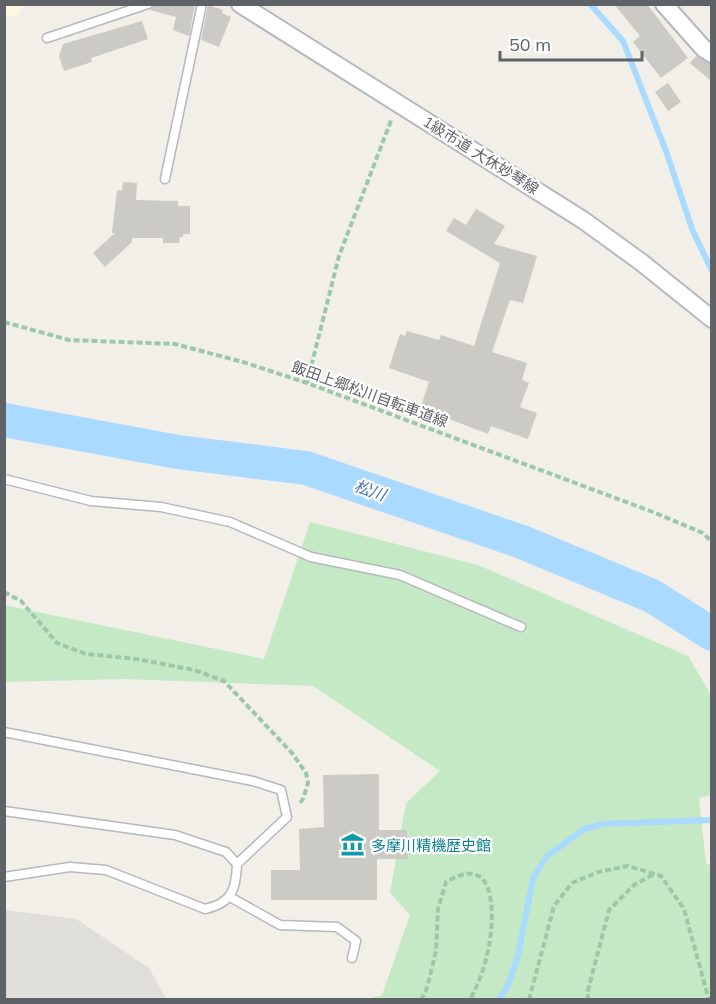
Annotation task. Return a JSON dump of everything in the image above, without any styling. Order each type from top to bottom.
[{"type":"street","name":"1級市道 大休妙琴線","points":[[240,4],[584,220],[708,311]]},
{"type":"street","points":[[664,4],[711,54]]},
{"type":"lane","points":[[47,38],[148,4]]},
{"type":"lane","points":[[165,179],[202,4]]},
{"type":"lane","points":[[4,479],[91,501],[161,507],[230,522],[310,557],[400,575],[521,627]]},
{"type":"lane","points":[[4,732],[254,781],[281,790],[287,817],[237,864],[236,882],[230,897],[219,906],[205,909],[106,870],[70,867],[4,877]]},
{"type":"lane","points":[[4,811],[175,835],[226,852],[237,864]]},
{"type":"lane","points":[[230,897],[280,925],[338,927],[356,941],[352,958]]},
{"type":"path","points":[[307,383],[339,256],[398,103]]},
{"type":"path","name":"飯田上郷松川自転車道線","points":[[4,322],[69,340],[175,344],[243,362],[307,383],[653,512],[703,533],[711,542]]},
{"type":"path","points":[[4,592],[21,601],[57,643],[86,654],[169,665],[194,670],[224,681],[292,753],[306,773],[308,783],[303,799],[287,817]]},
{"type":"path","points":[[529,999],[555,906],[573,883],[597,872],[628,866],[661,876],[684,909],[709,999]]},
{"type":"path","points":[[421,999],[427,988],[436,951],[438,909],[446,882],[462,874],[475,874],[484,881],[491,895],[491,917],[487,955],[470,999]]},
{"type":"path","points":[[588,999],[587,994],[609,910],[634,885],[654,874]]},
{"type":"shaded area","points":[[4,5],[23,5],[18,18],[5,14]]},
{"type":"shaded area","points":[[5,910],[76,919],[149,968],[166,999],[5,999]]},
{"type":"green space","points":[[310,522],[478,565],[688,656],[711,695],[711,795],[699,798],[706,864],[711,865],[711,999],[367,999],[382,995],[410,915],[390,893],[406,803],[440,771],[313,686],[125,679],[5,682],[4,605],[264,659]]},
{"type":"building","points":[[154,4],[195,4],[189,36],[173,30],[176,17],[150,10]]},
{"type":"building","points":[[614,4],[647,4],[688,58],[661,78],[633,42],[640,36]]},
{"type":"building","points":[[208,5],[223,10],[222,13],[231,17],[219,47],[201,40]]},
{"type":"building","points":[[142,21],[148,39],[91,58],[92,62],[64,71],[59,56],[63,44]]},
{"type":"building","points":[[696,56],[711,64],[711,81],[690,63]]},
{"type":"building","points":[[668,83],[681,102],[668,111],[655,92]]},
{"type":"building","points":[[123,182],[137,183],[136,200],[178,201],[178,206],[190,206],[190,234],[183,234],[179,243],[163,243],[163,238],[132,238],[132,242],[105,267],[93,253],[115,233],[112,233],[117,190],[122,191]]},
{"type":"building","points":[[476,209],[505,226],[494,244],[537,256],[523,303],[510,300],[492,352],[527,363],[522,380],[529,383],[520,407],[537,413],[528,439],[491,426],[488,434],[444,417],[446,413],[421,406],[429,382],[389,368],[400,334],[405,336],[407,331],[439,340],[441,335],[474,346],[500,263],[446,231],[454,218],[466,225]]},
{"type":"building","points":[[379,774],[379,830],[407,830],[408,859],[377,859],[377,900],[271,900],[271,870],[300,870],[299,829],[324,827],[323,775]]},
{"type":"waterway","points":[[590,4],[623,41],[666,151],[692,229],[712,271]]},
{"type":"waterway","name":"松川","points":[[4,420],[178,452],[306,468],[522,542],[652,596],[712,634]]},
{"type":"waterway","points":[[498,1000],[507,988],[518,956],[533,878],[547,856],[584,829],[602,824],[712,820]]},
{"type":"place","name":"多摩川精機歴史館","points":[[353,845]]}]
